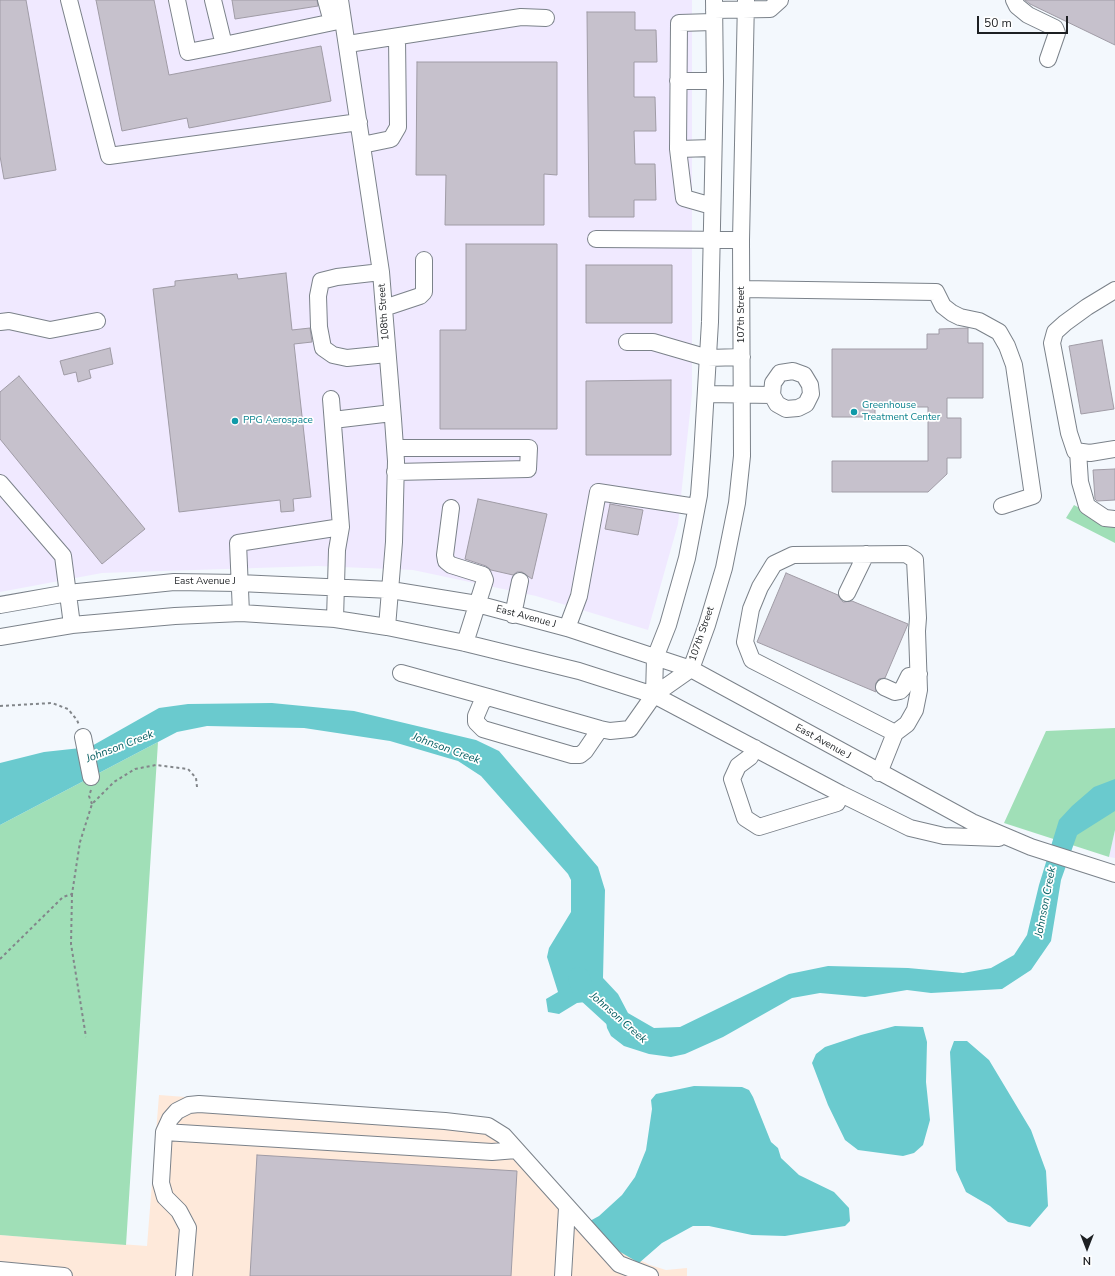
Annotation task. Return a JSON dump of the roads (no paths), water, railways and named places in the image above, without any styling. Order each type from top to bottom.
[{"type":"street","points":[[70,0],[109,156],[359,122]]},
{"type":"street","points":[[177,0],[188,52],[338,21],[326,0]]},
{"type":"street","points":[[213,0],[224,45]]},
{"type":"street","name":"108th Street","points":[[340,0],[338,21],[348,44],[381,272],[388,354],[395,448],[395,472],[391,590],[387,627]]},
{"type":"street","points":[[712,206],[684,198],[678,149],[679,23],[714,11],[746,5],[770,10],[780,0]]},
{"type":"street","points":[[1014,0],[1017,6],[1028,15],[1055,28],[1057,33],[1048,59]]},
{"type":"street","name":"107th Street","points":[[654,695],[691,669],[707,625],[724,568],[737,503],[742,456],[741,240],[746,5]]},
{"type":"street","points":[[401,673],[610,731],[630,729],[654,695],[655,658],[668,624],[687,558],[699,495],[707,394],[715,81],[714,11]]},
{"type":"street","points":[[348,44],[521,17],[546,18]]},
{"type":"street","points":[[362,145],[391,140],[398,126],[397,37]]},
{"type":"street","points":[[678,81],[715,81]]},
{"type":"street","points":[[678,149],[713,148]]},
{"type":"street","points":[[596,239],[741,240]]},
{"type":"street","points":[[384,308],[414,298],[424,292],[424,260]]},
{"type":"street","points":[[381,272],[337,277],[321,281],[318,296],[319,327],[323,348],[333,355],[347,358],[388,354]]},
{"type":"street","points":[[742,289],[936,292],[943,306],[952,313],[960,317],[979,321],[999,332],[1007,346],[1014,366],[1033,496],[1002,506]]},
{"type":"street","points":[[1115,290],[1087,307],[1065,323],[1055,332],[1052,343],[1069,433],[1076,451],[1090,453],[1115,449]]},
{"type":"street","points":[[0,322],[9,321],[50,330],[97,321]]},
{"type":"street","points":[[627,342],[653,342],[708,358],[742,357]]},
{"type":"street","points":[[707,394],[772,395]]},
{"type":"street","points":[[331,398],[341,527],[337,550],[335,619]]},
{"type":"street","points":[[333,420],[392,413]]},
{"type":"street","points":[[395,448],[529,448],[528,469],[395,472]]},
{"type":"street","points":[[1078,451],[1080,482],[1087,506],[1105,518],[1115,519]]},
{"type":"street","points":[[0,483],[63,556],[72,625]]},
{"type":"street","points":[[567,628],[579,596],[598,492],[696,507]]},
{"type":"street","points":[[451,508],[445,555],[446,561],[451,565],[483,575],[485,580],[466,643]]},
{"type":"street","points":[[241,613],[238,543],[341,527]]},
{"type":"street","points":[[847,593],[866,554]]},
{"type":"street","points":[[879,773],[896,734],[907,724],[915,710],[919,690],[918,618],[915,560],[906,554],[793,555],[774,564],[760,587],[751,609],[745,642],[752,660],[896,734]]},
{"type":"street","points":[[513,615],[520,581]]},
{"type":"street","name":"East Avenue J","points":[[0,605],[68,593],[174,582],[239,583],[391,590],[478,604],[513,615],[567,628],[691,669],[879,773],[972,822],[1031,848],[1115,874]]},
{"type":"street","name":"East Avenue J","points":[[0,637],[72,625],[175,616],[241,613],[335,619],[387,627],[466,643],[579,672],[654,695],[841,794],[910,828],[944,836],[1006,838]]},
{"type":"street","points":[[884,687],[895,692],[900,691],[910,676],[919,674]]},
{"type":"street","points":[[488,697],[482,702],[476,716],[476,722],[483,729],[572,755],[580,755],[585,752],[600,729]]},
{"type":"street","points":[[83,737],[91,777]]},
{"type":"street","points":[[755,748],[750,757],[738,766],[732,779],[745,818],[759,827],[837,802],[841,794]]},
{"type":"street","points":[[184,1276],[188,1228],[179,1211],[165,1197],[161,1183],[164,1132],[170,1119],[176,1111],[189,1105],[199,1104],[478,1123],[488,1126],[504,1136],[619,1264],[650,1276]]},
{"type":"street","points":[[164,1132],[484,1152],[516,1150]]},
{"type":"street","points":[[563,1276],[568,1208]]},
{"type":"street","points":[[0,1270],[64,1276]]},
{"type":"water","points":[[272,703],[354,711],[476,740],[499,751],[598,867],[605,890],[603,978],[618,994],[628,1013],[654,1028],[680,1027],[789,974],[828,966],[908,968],[963,973],[991,968],[1014,955],[1027,935],[1039,885],[1059,820],[1072,806],[1094,787],[1115,779],[1115,811],[1077,835],[1061,880],[1051,941],[1031,970],[1002,989],[931,993],[907,990],[865,997],[820,993],[792,998],[723,1037],[685,1054],[671,1057],[649,1054],[624,1046],[611,1036],[607,1028],[605,1014],[607,1002],[602,1000],[577,1003],[559,1014],[548,1012],[546,999],[558,992],[547,957],[549,948],[571,912],[571,880],[568,874],[481,776],[458,761],[390,741],[304,728],[207,726],[177,732],[0,825],[0,763],[44,752],[90,747],[159,708],[188,704]]},
{"type":"water","points":[[895,1026],[923,1027],[927,1042],[926,1082],[930,1120],[923,1145],[914,1153],[903,1156],[858,1150],[845,1140],[828,1105],[812,1063],[816,1054],[825,1047]]},
{"type":"water","points":[[954,1041],[967,1041],[989,1060],[1031,1130],[1046,1171],[1048,1206],[1030,1227],[1008,1222],[990,1206],[966,1192],[956,1170],[950,1052]]},
{"type":"water","points":[[694,1086],[742,1087],[749,1090],[771,1142],[778,1148],[781,1158],[799,1175],[834,1192],[849,1208],[850,1221],[845,1226],[785,1236],[752,1235],[709,1226],[693,1226],[662,1243],[639,1263],[610,1246],[588,1222],[599,1216],[622,1195],[635,1177],[646,1150],[652,1109],[651,1100],[656,1094]]},
{"type":"waterway","name":"Johnson Creek","points":[[579,978],[582,987],[628,1029]]},
{"type":"place","name":"Greenhouse Treatment Center","points":[[854,412]]},
{"type":"place","name":"PPG Aerospace","points":[[235,421]]}]
